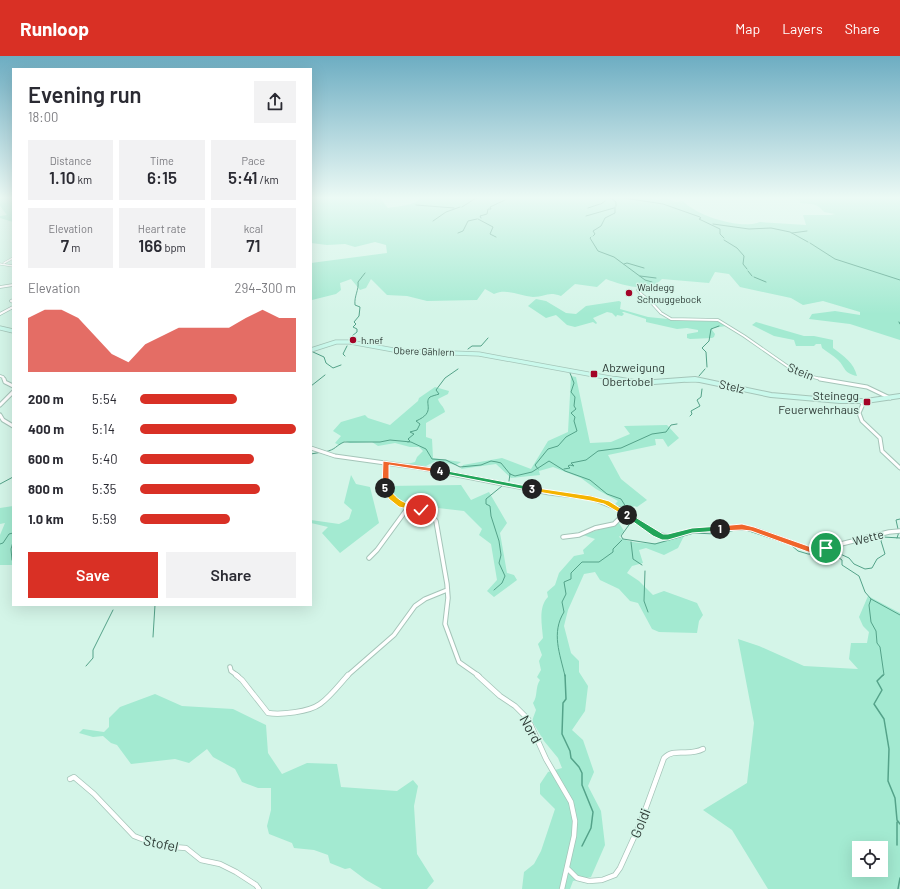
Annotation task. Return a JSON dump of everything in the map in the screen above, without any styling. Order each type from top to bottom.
[{"type":"main road","points":[[0,328],[12,331]]},
{"type":"main road","name":"Obere Gählern","points":[[312,350],[340,342],[411,352],[460,352],[479,354],[561,369]]},
{"type":"main road","name":"Stelz","points":[[561,369],[640,383],[687,379],[702,380],[761,393],[833,401],[860,401],[900,396]]},
{"type":"street","points":[[0,264],[12,259]]},
{"type":"street","points":[[4,263],[12,266]]},
{"type":"street","points":[[0,287],[12,285]]},
{"type":"street","name":"Stein","points":[[638,290],[642,296],[647,298],[666,317],[680,319],[714,319],[722,322],[793,370],[826,381],[870,388],[882,392],[890,398]]},
{"type":"street","points":[[0,314],[12,308]]},
{"type":"street","points":[[0,376],[5,382],[12,386]]},
{"type":"street","points":[[0,405],[12,393]]},
{"type":"street","points":[[860,401],[863,404],[859,413],[861,421],[878,435],[882,451],[900,468]]},
{"type":"street","points":[[0,414],[3,420],[12,425]]},
{"type":"street","name":"Wette","points":[[312,448],[335,456],[443,472],[555,494],[591,498],[620,509],[662,537],[692,531],[742,527],[755,530],[811,550],[817,550],[898,531]]},
{"type":"street","name":"Nord","points":[[385,463],[384,485],[386,491],[396,501],[408,508],[427,511],[436,521],[445,566],[447,590],[445,624],[459,662],[478,676],[500,696],[515,706],[528,719],[546,759],[571,802],[575,822],[562,889]]},
{"type":"street","points":[[369,558],[378,550],[408,508]]},
{"type":"street","points":[[563,537],[579,535],[595,528],[616,523],[620,518],[620,509]]},
{"type":"street","points":[[230,667],[231,671],[242,680],[268,713],[280,714],[308,709],[319,705],[357,666],[394,635],[415,606],[425,599],[447,590]]},
{"type":"street","name":"Goldi","points":[[567,868],[578,879],[589,882],[615,875],[620,868],[640,824],[664,758],[667,754],[672,752],[695,754],[703,749]]},
{"type":"street","name":"Stofel","points":[[70,779],[74,777],[77,779],[94,794],[127,830],[139,839],[160,846],[186,848],[201,860],[220,864],[236,872],[256,885],[259,889]]},
{"type":"green space","points":[[312,237],[900,237],[900,340],[850,324],[809,319],[812,314],[835,311],[860,315],[860,312],[823,301],[803,305],[791,298],[740,287],[729,274],[715,272],[709,283],[662,279],[657,284],[635,287],[606,279],[597,287],[575,284],[561,296],[549,294],[533,297],[504,292],[494,294],[485,289],[477,300],[427,301],[407,296],[387,295],[371,279],[366,288],[360,290],[351,279],[340,283],[341,290],[336,294],[312,300],[312,263],[387,253],[386,245],[375,242],[355,247],[345,244],[327,245],[312,243]]},
{"type":"green space","points":[[536,299],[546,301],[566,313],[576,314],[586,306],[619,301],[621,302],[620,309],[648,317],[678,320],[719,321],[726,326],[713,328],[712,330],[715,334],[712,338],[690,339],[687,338],[687,334],[698,332],[698,330],[687,328],[677,329],[646,322],[646,319],[624,312],[622,312],[624,314],[622,316],[617,315],[616,317],[612,313],[607,312],[593,318],[597,323],[596,324],[593,322],[575,327],[567,325],[556,315],[546,318],[528,306]]},
{"type":"green space","points":[[756,322],[804,336],[814,336],[833,340],[833,348],[845,357],[854,367],[857,376],[847,372],[835,357],[822,348],[821,344],[816,344],[814,346],[796,346],[794,340],[774,336],[752,325]]},
{"type":"green space","points":[[571,376],[576,377],[590,443],[611,442],[630,434],[624,426],[667,425],[679,438],[668,447],[663,439],[655,439],[656,445],[608,455],[621,479],[647,500],[637,507],[634,506],[628,512],[615,504],[618,501],[596,489],[581,478],[553,467],[539,471],[540,475],[511,478],[496,464],[461,469],[463,465],[502,458],[531,469],[548,441],[568,432]]},
{"type":"green space","points":[[435,387],[449,391],[448,394],[438,399],[445,412],[426,423],[426,437],[432,439],[433,458],[461,462],[456,465],[436,461],[426,466],[407,464],[415,462],[417,457],[423,451],[419,447],[410,447],[395,443],[378,446],[372,442],[350,443],[345,441],[339,445],[335,443],[341,436],[333,431],[341,422],[365,415],[368,418],[390,425],[418,401],[419,398]]},
{"type":"green space","points":[[351,475],[356,484],[370,487],[379,523],[340,553],[322,533],[328,527],[312,523],[312,520],[339,524],[349,519],[352,510],[344,503]]},
{"type":"green space","points":[[461,485],[471,500],[489,492],[507,523],[500,533],[507,573],[514,575],[517,580],[494,597],[487,591],[497,580],[491,544],[479,535],[482,529],[464,511],[438,508],[430,512],[401,502],[391,493],[387,486]]},
{"type":"green space","points":[[12,506],[12,565],[0,565],[0,535],[5,523],[0,524],[0,508]]},
{"type":"green space","points":[[619,523],[624,531],[619,537],[633,542],[658,543],[682,535],[684,536],[678,548],[664,555],[646,548],[639,550],[643,563],[632,566],[627,573],[639,581],[653,595],[664,591],[697,603],[703,615],[699,621],[697,633],[659,632],[652,629],[638,603],[630,601],[619,589],[600,580],[595,572],[584,574],[568,610],[564,626],[571,653],[579,661],[579,672],[588,686],[585,711],[572,730],[583,740],[594,772],[588,786],[601,811],[605,845],[591,877],[573,881],[570,889],[522,889],[524,872],[534,864],[541,851],[555,809],[540,794],[540,784],[548,772],[562,768],[558,758],[544,741],[532,721],[536,710],[533,703],[540,680],[537,677],[541,670],[539,661],[542,655],[538,644],[543,638],[541,616],[543,606],[548,597],[547,592],[555,585],[559,573],[574,556],[584,554],[583,550],[595,539],[583,535]]},
{"type":"green space","points":[[868,596],[900,613],[900,889],[768,889],[732,830],[703,810],[747,783],[754,723],[738,639],[759,646],[804,666],[858,669],[849,659],[851,643],[867,643],[869,632],[863,626],[859,617]]},
{"type":"green space","points":[[155,694],[182,706],[233,709],[266,725],[268,753],[282,774],[307,763],[337,764],[341,787],[397,791],[413,780],[418,786],[414,806],[417,854],[434,881],[427,889],[382,889],[366,880],[350,868],[345,869],[330,863],[328,855],[314,850],[294,848],[292,843],[269,834],[267,826],[271,810],[271,788],[258,788],[242,782],[235,769],[213,757],[207,749],[189,763],[175,759],[131,764],[117,745],[111,743],[103,736],[93,737],[79,733],[83,729],[104,732],[109,727],[109,718],[120,707]]},
{"type":"waterway","points":[[591,237],[590,238],[598,251],[614,257],[645,280],[652,282]]},
{"type":"waterway","points":[[799,237],[808,242]]},
{"type":"waterway","points":[[724,240],[737,248],[744,256],[743,264],[747,269]]},
{"type":"waterway","points":[[810,243],[835,259],[900,280]]},
{"type":"waterway","points":[[624,264],[627,263],[644,268]]},
{"type":"waterway","points":[[748,271],[752,276]]},
{"type":"waterway","points":[[352,336],[357,332],[357,329],[353,327],[356,324],[354,322],[359,316],[360,307],[355,305],[358,282],[365,273]]},
{"type":"waterway","points":[[640,276],[656,278]]},
{"type":"waterway","points":[[754,277],[766,282]]},
{"type":"waterway","points":[[707,367],[706,352],[702,348],[709,341],[711,329],[719,326]]},
{"type":"waterway","points":[[468,349],[472,346],[481,346],[488,338]]},
{"type":"waterway","points":[[345,356],[343,354],[347,346]]},
{"type":"waterway","points":[[313,352],[324,357],[326,363],[333,368],[341,365]]},
{"type":"waterway","points":[[408,442],[410,441],[408,439],[414,434],[410,432],[417,430],[420,424],[416,421],[422,418],[428,411],[428,399],[439,394],[436,390],[445,378],[458,369]]},
{"type":"waterway","points":[[699,376],[705,369]]},
{"type":"waterway","points":[[538,468],[535,465],[548,449],[558,446],[566,437],[577,431],[574,421],[575,417],[571,413],[576,409],[574,406],[575,397],[571,392],[574,383],[570,373]]},
{"type":"waterway","points":[[312,385],[325,375]]},
{"type":"waterway","points":[[690,416],[692,414],[691,411],[700,406],[697,400],[701,397],[702,389]]},
{"type":"waterway","points":[[564,469],[570,468],[568,466],[570,465],[574,466],[571,463],[586,460],[598,451],[621,448],[652,434],[666,432],[671,425],[677,424]]},
{"type":"waterway","points":[[325,452],[332,450],[344,442],[380,442],[390,440],[408,442]]},
{"type":"waterway","points":[[408,442],[426,449],[432,459],[446,460],[460,467],[481,465],[491,461],[497,462],[501,463],[510,474]]},
{"type":"waterway","points":[[312,454],[322,452]]},
{"type":"waterway","points":[[538,468],[549,461],[565,471],[590,480],[607,494],[621,499],[631,515]]},
{"type":"waterway","points":[[510,474],[515,476],[532,472],[538,468]]},
{"type":"waterway","points":[[509,481],[510,474]]},
{"type":"waterway","points":[[0,484],[12,478]]},
{"type":"waterway","points":[[494,590],[502,583],[505,576],[499,563],[501,555],[499,541],[491,516],[490,506],[486,504],[486,499],[502,486]]},
{"type":"waterway","points":[[631,518],[631,522],[621,536],[623,539],[655,544],[694,533],[715,534],[736,530],[746,530],[791,545],[798,551],[808,554],[826,555],[838,553],[849,558],[854,564],[865,569],[872,568],[877,559],[885,554],[881,541],[883,537],[897,538]]},
{"type":"waterway","points":[[898,529],[896,520],[900,519]]},
{"type":"waterway","points":[[897,538],[899,532]]},
{"type":"waterway","points":[[0,544],[3,543],[9,534],[12,533]]},
{"type":"waterway","points":[[565,676],[557,636],[560,620],[564,612],[562,602],[566,594],[564,582],[571,579],[571,573],[582,562],[599,562],[613,552],[613,549],[622,540]]},
{"type":"waterway","points":[[631,542],[633,559],[642,565]]},
{"type":"waterway","points":[[12,546],[12,560]]},
{"type":"waterway","points":[[835,555],[842,560],[842,565],[859,576],[865,592],[871,599]]},
{"type":"waterway","points":[[645,571],[644,601],[648,612]]},
{"type":"waterway","points":[[871,599],[900,615]]},
{"type":"waterway","points":[[871,599],[869,605],[871,622],[876,631],[877,643],[880,647],[884,675],[882,676]]},
{"type":"waterway","points":[[153,637],[155,606]]},
{"type":"waterway","points":[[86,666],[93,658],[93,650],[113,610]]},
{"type":"waterway","points":[[565,675],[566,699],[563,703],[562,734],[570,751],[571,758],[582,773],[582,785],[593,812],[591,828],[582,846]]},
{"type":"waterway","points":[[882,676],[877,681],[882,690],[874,704],[884,719],[889,749],[888,781],[895,798],[897,820],[900,824]]},
{"type":"waterway","points":[[897,822],[897,845]]},
{"type":"waterway","points":[[898,889],[900,878]]},
{"type":"place","name":"Waldegg Schnuggebock","points":[[629,293]]},
{"type":"place","name":"h.nef","points":[[353,340]]},
{"type":"place","name":"Abzweigung Obertobel","points":[[594,374]]},
{"type":"place","name":"Steinegg Feuerwehrhaus","points":[[867,402]]},
{"type":"route","points":[[421,510],[408,508],[401,505],[386,491],[384,485],[385,463],[422,468],[549,493],[591,498],[620,509],[662,537],[692,531],[742,527],[759,531],[811,550],[826,548]]}]
